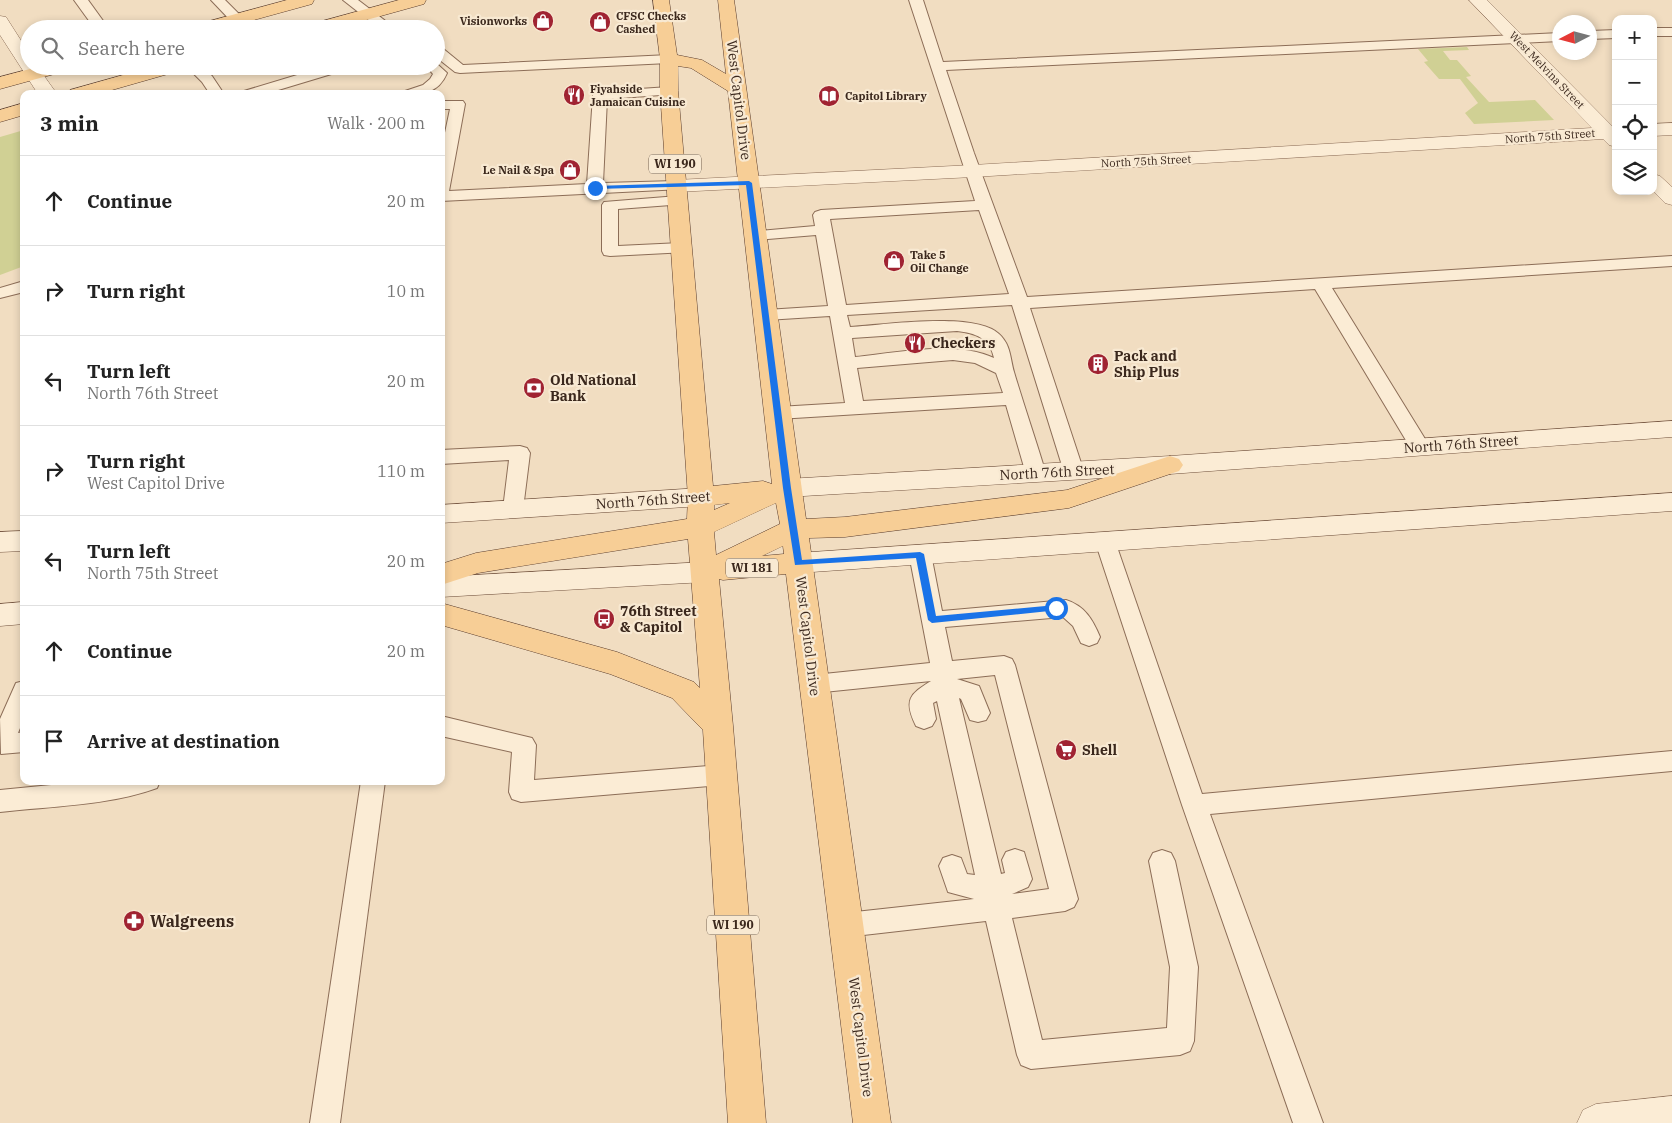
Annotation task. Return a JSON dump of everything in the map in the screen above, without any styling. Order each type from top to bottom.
[{"type":"main road","points":[[233,20],[306,0]]},
{"type":"main road","points":[[346,20],[418,0]]},
{"type":"main road","name":"WI 190","points":[[661,0],[669,59],[669,91],[700,497],[700,527],[718,726],[747,1123]]},
{"type":"main road","name":"West Capitol Drive","points":[[726,0],[787,488],[872,1123]]},
{"type":"main road","name":"West Melvina Street","points":[[1478,0],[1612,134]]},
{"type":"main road","points":[[0,21],[20,53]]},
{"type":"main road","points":[[669,59],[696,64],[738,89]]},
{"type":"main road","points":[[0,84],[30,75]]},
{"type":"main road","points":[[34,75],[45,90]]},
{"type":"main road","points":[[91,90],[144,75]]},
{"type":"main road","points":[[0,116],[20,110]]},
{"type":"main road","points":[[1657,130],[1672,129]]},
{"type":"main road","name":"North 75th Street","points":[[677,193],[749,183],[1612,135]]},
{"type":"main road","points":[[1657,184],[1672,199]]},
{"type":"main road","name":"North 76th Street","points":[[445,514],[700,497],[787,488],[1074,472],[1672,429]]},
{"type":"main road","points":[[705,572],[794,529],[845,526],[1069,498],[1170,465]]},
{"type":"main road","points":[[445,574],[476,563],[700,527],[787,488]]},
{"type":"main road","name":"WI 181","points":[[445,587],[705,572],[920,554],[1672,502]]},
{"type":"main road","points":[[0,542],[20,541]]},
{"type":"main road","points":[[0,615],[20,613]]},
{"type":"main road","points":[[445,615],[617,664],[683,690],[718,726]]},
{"type":"main road","points":[[1596,1123],[1672,1115]]},
{"type":"lane","points":[[81,0],[95,20]]},
{"type":"lane","points":[[218,0],[237,19]]},
{"type":"lane","points":[[350,0],[376,20]]},
{"type":"lane","points":[[916,0],[972,171],[986,205],[1019,301],[1074,472]]},
{"type":"lane","points":[[1657,32],[1672,32]]},
{"type":"lane","points":[[1597,35],[1612,34]]},
{"type":"lane","points":[[937,66],[1552,36]]},
{"type":"lane","points":[[445,57],[460,69],[669,59]]},
{"type":"lane","points":[[202,75],[214,90]]},
{"type":"lane","points":[[262,90],[313,75]]},
{"type":"lane","points":[[423,90],[430,88],[437,82],[439,75]]},
{"type":"lane","points":[[595,188],[600,95],[669,91]]},
{"type":"lane","points":[[445,105],[458,104],[445,174]]},
{"type":"lane","points":[[445,195],[595,188],[677,193]]},
{"type":"lane","points":[[677,193],[610,205],[610,251],[681,248]]},
{"type":"lane","points":[[855,408],[821,215],[986,205]]},
{"type":"lane","points":[[756,235],[824,230]]},
{"type":"lane","points":[[766,314],[1321,284],[1672,261]]},
{"type":"lane","points":[[1321,284],[1420,447]]},
{"type":"lane","points":[[0,293],[20,287]]},
{"type":"lane","points":[[842,333],[957,326],[975,327],[990,336],[999,345],[1004,370],[1036,474]]},
{"type":"lane","points":[[847,363],[953,354],[979,358],[1004,370]]},
{"type":"lane","points":[[778,413],[1014,398]]},
{"type":"lane","points":[[445,457],[520,453],[513,510]]},
{"type":"lane","points":[[1105,541],[1194,805],[1308,1123]]},
{"type":"lane","points":[[920,554],[944,677],[1031,1055],[1180,1041],[1184,967],[1162,861]]},
{"type":"lane","points":[[932,620],[1066,608],[1074,612],[1084,624],[1089,637]]},
{"type":"lane","points":[[814,684],[944,677],[1004,665],[1064,899],[994,899],[846,925]]},
{"type":"lane","points":[[944,677],[971,693],[978,712]]},
{"type":"lane","points":[[924,719],[921,699],[944,677]]},
{"type":"lane","points":[[20,699],[1,744],[20,742]]},
{"type":"lane","points":[[445,727],[524,745],[521,792],[721,775]]},
{"type":"lane","points":[[1194,805],[1672,761]]},
{"type":"lane","points":[[0,801],[99,792],[130,785]]},
{"type":"lane","points":[[325,1123],[372,785]]},
{"type":"lane","points":[[994,899],[1019,879],[1015,860]]},
{"type":"lane","points":[[952,866],[958,884],[994,899]]},
{"type":"green space","points":[[1467,47],[1469,50],[1443,51],[1450,60],[1457,60],[1471,76],[1466,77],[1489,102],[1535,100],[1554,120],[1474,124],[1465,113],[1478,103],[1460,79],[1439,79],[1424,62],[1428,61],[1418,49]]},
{"type":"green space","points":[[20,131],[20,268],[0,275],[0,137]]},
{"type":"place","name":"Visionworks","points":[[543,21]]},
{"type":"place","name":"CFSC Checks Cashed","points":[[600,22]]},
{"type":"place","name":"Fiyahside Jamaican Cuisine","points":[[574,95]]},
{"type":"place","name":"Capitol Library","points":[[829,96]]},
{"type":"place","name":"Le Nail & Spa","points":[[570,170]]},
{"type":"place","name":"Take 5 Oil Change","points":[[894,261]]},
{"type":"place","name":"Checkers","points":[[915,343]]},
{"type":"place","name":"Pack and Ship Plus","points":[[1098,364]]},
{"type":"place","name":"Old National Bank","points":[[534,388]]},
{"type":"place","name":"76th Street & Capitol","points":[[604,619]]},
{"type":"place","name":"Shell","points":[[1066,750]]},
{"type":"place","name":"Walgreens","points":[[134,921]]},
{"type":"route","points":[[595,188],[749,183],[798,563],[920,554],[932,620],[1056,608]]}]
